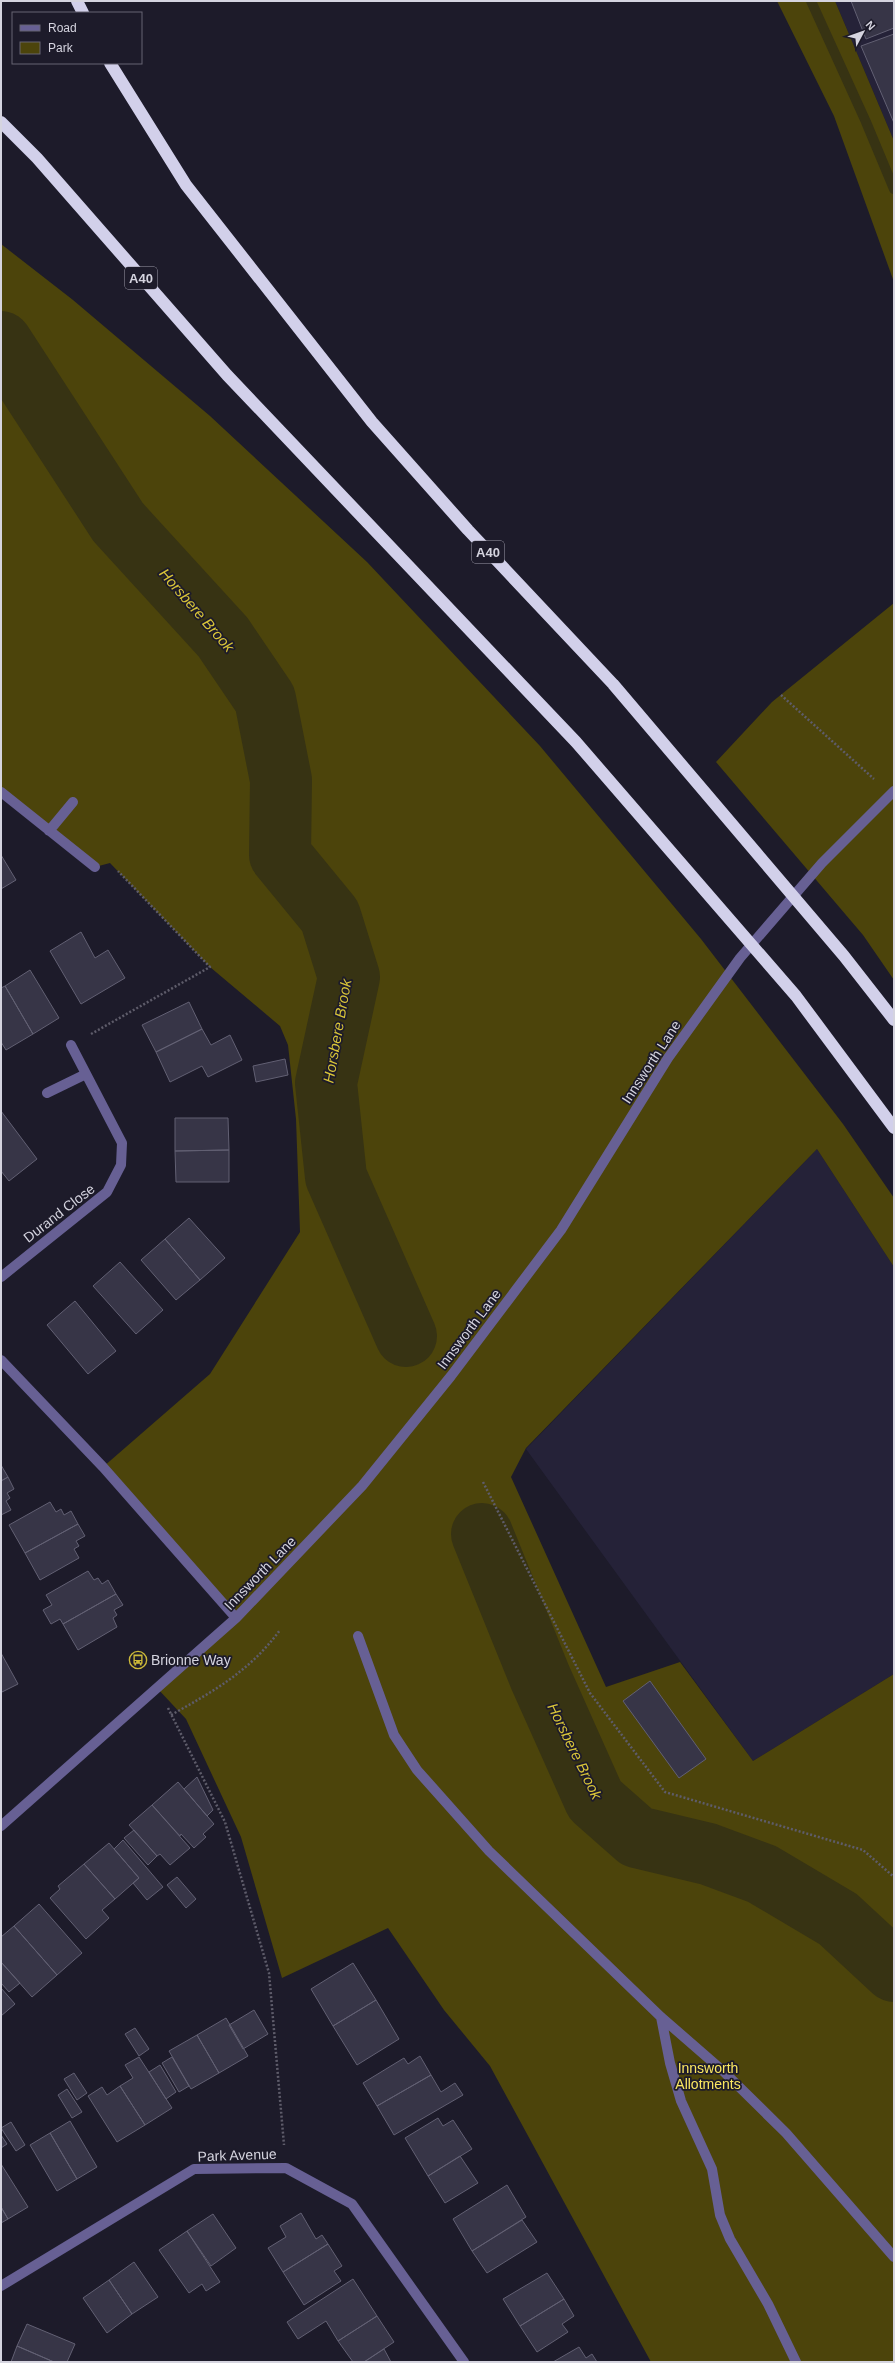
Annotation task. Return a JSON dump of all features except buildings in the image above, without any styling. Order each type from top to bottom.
[{"type":"highway","points":[[77,1],[82,12]]},
{"type":"highway","name":"A40","points":[[111,64],[186,185],[372,422],[468,530],[613,684],[835,944],[894,1020]]},
{"type":"highway","name":"A40","points":[[1,122],[37,158],[227,375],[576,742],[796,996],[894,1128]]},
{"type":"street","name":"Innsworth Lane","points":[[1,1826],[236,1618],[362,1486],[451,1376],[561,1230],[668,1058],[740,958],[822,863],[894,791]]},
{"type":"street","points":[[1,792],[95,867]]},
{"type":"street","points":[[49,831],[73,802]]},
{"type":"street","name":"Durand Close","points":[[1,1276],[107,1192],[121,1165],[122,1143],[71,1045]]},
{"type":"street","points":[[47,1093],[86,1074]]},
{"type":"street","points":[[1,1360],[103,1467],[236,1618]]},
{"type":"street","points":[[358,1636],[394,1735],[416,1770],[489,1851],[661,2017],[723,2071],[786,2133],[894,2257]]},
{"type":"street","points":[[661,2017],[670,2063],[681,2101],[712,2170],[720,2215],[730,2239],[768,2304],[796,2362]]},
{"type":"street","name":"Park Avenue","points":[[1,2286],[194,2169],[286,2168],[352,2204],[464,2362]]},
{"type":"path","points":[[781,695],[868,775]]},
{"type":"path","points":[[71,1045],[210,967],[110,863],[95,867]]},
{"type":"path","points":[[483,1482],[590,1693],[665,1792],[863,1850],[894,1877]]},
{"type":"path","points":[[280,1630],[268,1647],[240,1673],[223,1686],[171,1715],[225,1822],[269,1973],[286,2168]]},
{"type":"shaded area","points":[[835,1],[894,1],[894,141]]},
{"type":"shaded area","points":[[817,1149],[894,1267],[894,1674],[753,1761],[526,1449]]},
{"type":"green space","points":[[777,1],[835,1],[894,141],[894,282],[834,116]]},
{"type":"green space","name":"Innsworth Allotments","points":[[1,244],[73,300],[210,416],[367,562],[540,746],[701,939],[843,1124],[894,1198],[894,1267],[817,1149],[526,1448],[511,1477],[606,1687],[680,1662],[753,1761],[894,1674],[894,2362],[651,2362],[490,2066],[444,2010],[388,1928],[282,1978],[241,1837],[186,1719],[157,1688],[236,1618],[103,1467],[210,1374],[300,1232],[296,1119],[288,1045],[280,1026],[210,967],[110,863],[95,867],[1,792]]},
{"type":"green space","points":[[894,603],[894,980],[863,935],[716,762],[772,702]]},
{"type":"waterway","points":[[811,1],[866,122],[894,189]]},
{"type":"waterway","name":"Horsbere Brook","points":[[1,342],[118,522],[223,637],[265,699],[281,780],[280,855],[330,916],[349,977],[326,1083],[336,1177],[406,1336]]},
{"type":"waterway","name":"Horsbere Brook","points":[[482,1534],[540,1677],[595,1800],[637,1837],[708,1854],[762,1874],[838,1919],[894,1971]]},
{"type":"place","name":"Brionne Way","points":[[138,1660]]}]
